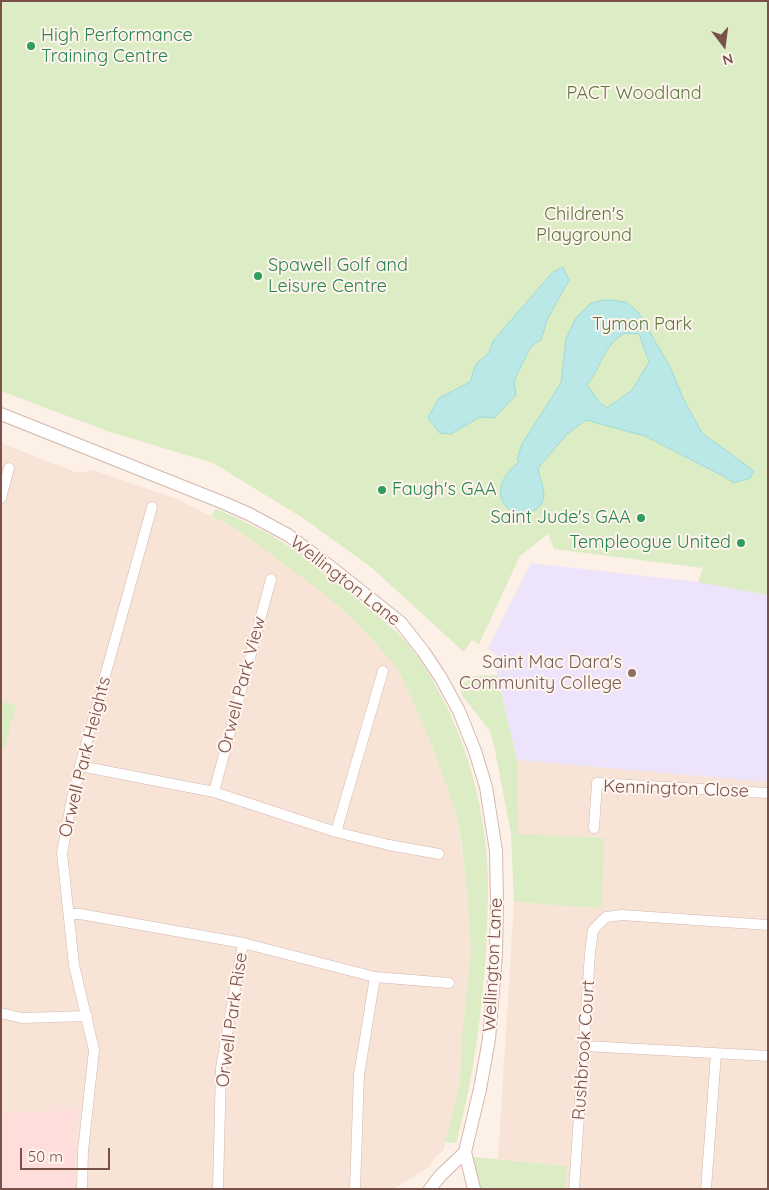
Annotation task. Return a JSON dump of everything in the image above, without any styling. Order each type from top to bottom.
[{"type":"street","name":"Wellington Lane","points":[[1,414],[224,503],[288,535],[401,623],[441,678],[459,711],[486,786],[496,851],[496,954],[489,1039],[480,1089],[465,1152],[474,1189]]},
{"type":"street","points":[[1,498],[9,468]]},
{"type":"street","name":"Orwell Park Heights","points":[[82,1189],[83,1151],[94,1050],[74,965],[62,853],[80,766],[152,507]]},
{"type":"street","name":"Orwell Park View","points":[[214,792],[271,578]]},
{"type":"street","points":[[336,832],[383,671]]},
{"type":"street","points":[[80,766],[214,792],[336,832],[439,854]]},
{"type":"street","name":"Kennington Close","points":[[594,828],[596,783],[768,793]]},
{"type":"street","name":"Orwell Park Rise","points":[[69,914],[80,914],[243,943],[375,977],[449,983]]},
{"type":"street","name":"Rushbrook Court","points":[[574,1189],[593,930],[606,917],[622,915],[768,925]]},
{"type":"street","name":"Orwell Park Rise","points":[[218,1188],[221,1068],[243,943]]},
{"type":"street","points":[[355,1189],[358,1075],[375,977]]},
{"type":"street","points":[[1,1012],[22,1018],[87,1016]]},
{"type":"street","points":[[585,1046],[768,1056]]},
{"type":"street","points":[[706,1189],[716,1054]]},
{"type":"street","points":[[430,1189],[440,1176],[465,1152]]},
{"type":"shaded area","points":[[1,443],[78,473],[93,470],[177,499],[236,529],[323,593],[359,625],[398,669],[429,738],[457,817],[467,891],[471,951],[462,1035],[460,1077],[457,1097],[443,1151],[436,1156],[430,1166],[394,1189],[75,1189],[77,1108],[25,1116],[24,1110],[1,1113]]},
{"type":"shaded area","name":"Saint Mac Dara's Community College","points":[[531,563],[698,582],[768,595],[768,782],[517,760],[497,675],[496,655],[488,648]]},
{"type":"shaded area","points":[[517,760],[768,782],[768,1189],[566,1189],[567,1166],[498,1159],[514,902],[597,908],[604,838],[518,835]]},
{"type":"shaded area","points":[[77,1108],[75,1189],[1,1189],[1,1113],[24,1110],[25,1115]]},
{"type":"green space","points":[[1,1],[768,1],[768,595],[698,582],[703,568],[554,549],[548,534],[520,556],[479,644],[472,640],[464,652],[372,568],[303,518],[213,463],[107,431],[1,391]]},
{"type":"green space","points":[[216,509],[254,526],[290,547],[395,630],[407,642],[429,675],[457,730],[468,759],[482,819],[486,850],[488,880],[486,956],[475,1056],[456,1143],[445,1142],[457,1097],[460,1077],[462,1035],[471,951],[467,891],[457,817],[429,738],[398,669],[359,625],[323,593],[236,529],[211,516]]},
{"type":"green space","points":[[497,675],[517,760],[518,834],[604,838],[602,906],[597,908],[514,902],[511,834],[494,745],[490,731],[461,694],[463,683],[473,676]]},
{"type":"green space","points":[[1,702],[16,705],[4,750],[1,749]]},
{"type":"green space","points":[[474,1157],[567,1166],[566,1189],[480,1189],[475,1174]]},
{"type":"water","points":[[563,267],[569,280],[547,320],[541,340],[531,346],[514,381],[516,395],[494,418],[480,417],[451,434],[440,433],[428,418],[439,398],[470,382],[476,364],[489,353],[493,341],[552,273]]},
{"type":"water","points":[[598,301],[626,302],[638,312],[670,367],[683,398],[702,433],[754,471],[750,478],[734,483],[645,436],[586,420],[567,434],[538,468],[544,492],[542,503],[536,509],[520,513],[505,505],[501,497],[502,483],[508,472],[519,461],[517,459],[522,444],[561,383],[566,339],[576,318],[590,304]],"holes":[[[625,333],[639,334],[649,362],[632,390],[607,408],[600,403],[587,385],[611,344],[617,338]]]},
{"type":"place","name":"High Performance Training Centre","points":[[31,46]]},
{"type":"place","name":"Spawell Golf and Leisure Centre","points":[[258,276]]},
{"type":"place","name":"Faugh's GAA","points":[[382,490]]},
{"type":"place","name":"Saint Jude's GAA","points":[[641,518]]},
{"type":"place","name":"Templeogue United","points":[[741,543]]},
{"type":"place","name":"Saint Mac Dara's Community College","points":[[632,673]]},
{"type":"park label","name":"PACT Woodland","points":[[634,94]]},
{"type":"park label","name":"Children's Playground","points":[[584,225]]},
{"type":"park label","name":"Tymon Park","points":[[642,325]]}]
